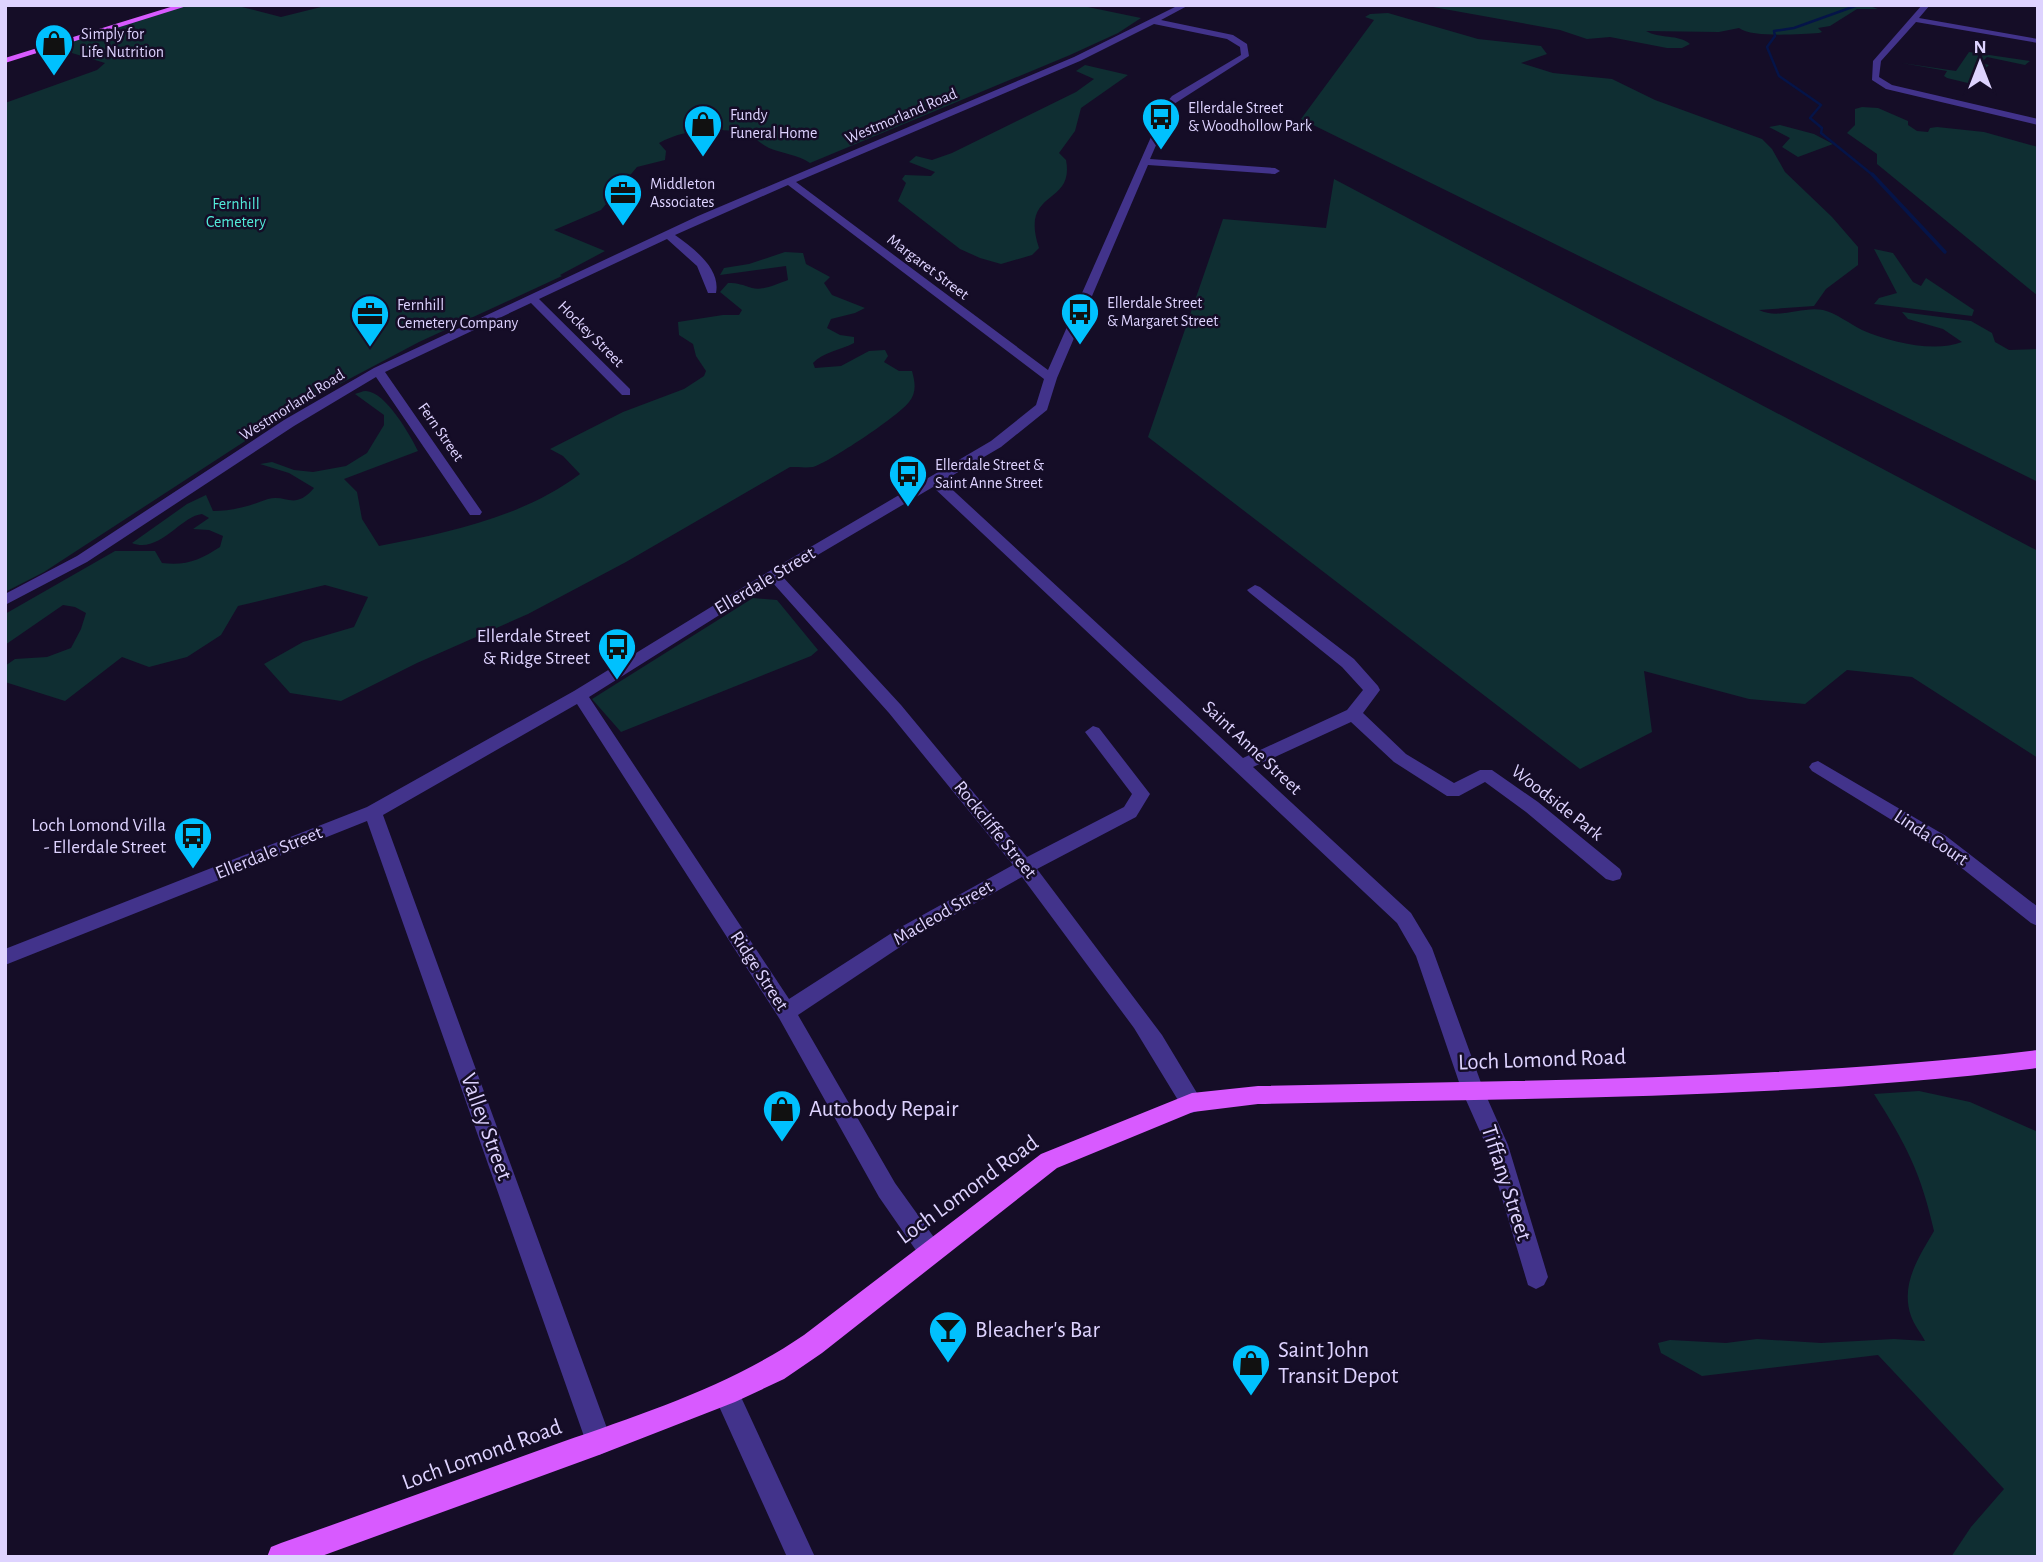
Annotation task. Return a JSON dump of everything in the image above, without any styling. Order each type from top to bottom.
[{"type":"main road","points":[[5,61],[186,5]]},
{"type":"main road","name":"Loch Lomond Road","points":[[281,1557],[599,1442],[726,1393],[775,1370],[813,1344],[1049,1161],[1192,1103],[1258,1094],[1473,1091],[1777,1080],[1955,1069],[2038,1059]]},
{"type":"street","name":"Westmorland Road","points":[[5,600],[82,559],[289,423],[377,371],[667,234],[788,180],[1054,69],[1185,5]]},
{"type":"street","points":[[1926,5],[1877,61],[1874,71],[1878,81],[1898,89],[2038,122]]},
{"type":"street","points":[[1913,19],[2038,41]]},
{"type":"street","name":"Ellerdale Street","points":[[5,957],[373,811],[580,695],[773,575],[936,482],[996,444],[1042,407],[1051,378],[1175,98],[1245,56],[1244,46],[1230,37],[1153,21]]},
{"type":"street","points":[[1146,160],[1275,171]]},
{"type":"street","name":"Margaret Street","points":[[788,180],[1051,378]]},
{"type":"street","points":[[667,234],[702,260],[712,290]]},
{"type":"street","name":"Hockey Street","points":[[533,299],[626,392]]},
{"type":"street","name":"Fern Street","points":[[377,371],[475,512]]},
{"type":"street","name":"Saint Anne Street","points":[[936,482],[1404,918],[1425,954],[1473,1091]]},
{"type":"street","name":"Rockcliffe Street","points":[[773,575],[891,704],[1026,866],[1172,1065],[1192,1103]]},
{"type":"street","points":[[1241,766],[1353,714],[1372,690],[1348,663],[1255,590]]},
{"type":"street","name":"Ridge Street","points":[[580,695],[786,1012],[887,1189],[930,1251]]},
{"type":"street","name":"Woodside Park","points":[[1353,714],[1400,758],[1453,791],[1486,774],[1532,807],[1613,874]]},
{"type":"street","name":"Macleod Street","points":[[786,1012],[908,932],[1130,812],[1140,794],[1093,732]]},
{"type":"street","name":"Linda Court","points":[[1818,767],[1940,841],[2038,918]]},
{"type":"street","name":"Valley Street","points":[[373,811],[599,1442]]},
{"type":"street","name":"Tiffany Street","points":[[1473,1091],[1497,1145],[1536,1277]]},
{"type":"street","points":[[726,1393],[800,1557]]},
{"type":"green space","name":"Fernhill Cemetery","points":[[186,5],[234,5],[281,17],[329,5],[1078,5],[1141,18],[1118,33],[1070,55],[810,163],[769,148],[750,136],[728,130],[680,134],[659,143],[666,151],[665,160],[637,167],[601,210],[554,230],[605,251],[560,275],[562,276],[419,342],[302,404],[44,572],[5,592],[5,103],[97,70],[105,63],[52,47]]},
{"type":"green space","points":[[1422,5],[1867,5],[1878,9],[1857,9],[1830,26],[1818,28],[1822,32],[1819,33],[1765,34],[1739,28],[1719,32],[1646,31],[1690,44],[1682,48],[1667,48],[1610,37],[1587,39],[1560,30]]},
{"type":"green space","points":[[1388,13],[1478,39],[1541,46],[1547,54],[1521,63],[1553,73],[1612,79],[1655,100],[1762,139],[1772,149],[1785,172],[1832,217],[1858,247],[1858,265],[1826,289],[1814,306],[1759,310],[1774,314],[1823,310],[1873,334],[1925,346],[1962,342],[1943,329],[1908,319],[1902,312],[1971,321],[1992,333],[1995,342],[2009,350],[2038,349],[2038,482],[1301,119],[1374,20],[1365,17]]},
{"type":"green space","points":[[1969,52],[2030,61],[2025,65],[1987,57],[1981,63],[1989,65],[1973,80],[1981,82],[1976,85],[1947,78],[1944,76],[1947,71],[1902,63],[1956,71]]},
{"type":"green space","points":[[1085,65],[1128,75],[1081,108],[1075,131],[1059,153],[1066,160],[1067,175],[1063,185],[1041,206],[1036,216],[1035,229],[1039,248],[1032,255],[1001,264],[980,258],[960,249],[898,201],[906,183],[902,179],[905,175],[931,176],[935,172],[909,162],[916,156],[932,160],[952,153],[1076,92],[1094,79],[1076,71]]},
{"type":"green space","points":[[1878,108],[1908,121],[1908,125],[1917,131],[1928,132],[1930,128],[1937,127],[1984,132],[2038,147],[2038,296],[1877,164],[1877,154],[1847,133],[1855,125],[1855,109]]},
{"type":"green space","points":[[1780,125],[1814,134],[1833,144],[1798,157],[1782,147],[1790,138],[1769,127]]},
{"type":"green space","points":[[1334,179],[2038,551],[2038,758],[1912,677],[1847,670],[1805,704],[1749,699],[1644,671],[1652,732],[1580,769],[1148,437],[1223,219],[1326,228]]},
{"type":"green space","points":[[1874,249],[1893,253],[1913,282],[1921,286],[1926,278],[1974,310],[1972,316],[1874,304],[1879,298],[1897,293]]},
{"type":"green space","points":[[785,252],[803,253],[806,264],[830,277],[824,283],[832,295],[865,308],[831,319],[827,328],[840,335],[854,337],[854,343],[822,356],[813,363],[815,368],[841,366],[869,351],[885,350],[888,356],[884,362],[899,371],[912,371],[913,375],[913,394],[903,408],[879,427],[821,464],[813,467],[790,467],[626,562],[528,614],[417,663],[341,701],[290,693],[264,664],[303,642],[354,627],[368,597],[325,585],[238,606],[221,635],[187,657],[149,667],[122,657],[65,701],[5,682],[5,666],[15,659],[47,657],[71,648],[86,613],[63,605],[5,645],[5,614],[115,551],[155,551],[162,563],[171,564],[199,559],[213,552],[220,547],[223,536],[209,530],[193,529],[209,518],[202,514],[194,516],[151,543],[132,543],[187,504],[206,495],[213,511],[221,511],[268,499],[301,499],[314,488],[289,473],[260,464],[272,462],[294,470],[313,472],[346,466],[367,453],[384,425],[384,415],[355,394],[366,391],[374,393],[389,406],[418,451],[344,479],[357,492],[362,519],[379,546],[484,521],[534,502],[558,489],[580,474],[563,456],[550,449],[623,412],[684,389],[704,376],[706,371],[696,356],[693,344],[679,335],[678,322],[739,315],[742,310],[720,292],[728,283],[756,289],[770,287],[788,280],[786,266],[720,275],[724,268],[749,264]]},
{"type":"green space","points":[[753,598],[777,600],[818,650],[811,656],[621,732],[592,699]]},
{"type":"green space","points":[[1919,1091],[1970,1102],[2038,1132],[2038,1557],[1951,1557],[1971,1527],[2004,1489],[1878,1355],[1702,1376],[1661,1353],[1658,1343],[1670,1340],[1726,1343],[1757,1339],[1821,1343],[1894,1339],[1925,1341],[1911,1316],[1908,1293],[1913,1271],[1934,1231],[1924,1192],[1911,1160],[1874,1094]]},
{"type":"waterway","points":[[1858,5],[1794,28],[1774,31],[1775,36],[1767,47],[1779,76],[1821,105],[1810,118],[1822,128],[1821,133],[1873,176]]},
{"type":"waterway","points":[[1873,176],[1945,252]]},
{"type":"place","name":"Simply for Life Nutrition","points":[[54,77]]},
{"type":"place","name":"Ellerdale Street & Woodhollow Park","points":[[1161,151]]},
{"type":"place","name":"Fundy Funeral Home","points":[[703,158]]},
{"type":"place","name":"Middleton Associates","points":[[623,227]]},
{"type":"place","name":"Ellerdale Street & Margaret Street","points":[[1080,346]]},
{"type":"place","name":"Fernhill Cemetery Company","points":[[370,348]]},
{"type":"place","name":"Ellerdale Street & Saint Anne Street","points":[[908,508]]},
{"type":"place","name":"Ellerdale Street & Ridge Street","points":[[617,681]]},
{"type":"place","name":"Loch Lomond Villa - Ellerdale Street","points":[[193,870]]},
{"type":"place","name":"Autobody Repair","points":[[782,1143]]},
{"type":"place","name":"Bleacher's Bar","points":[[948,1364]]},
{"type":"place","name":"Saint John Transit Depot","points":[[1251,1397]]}]
